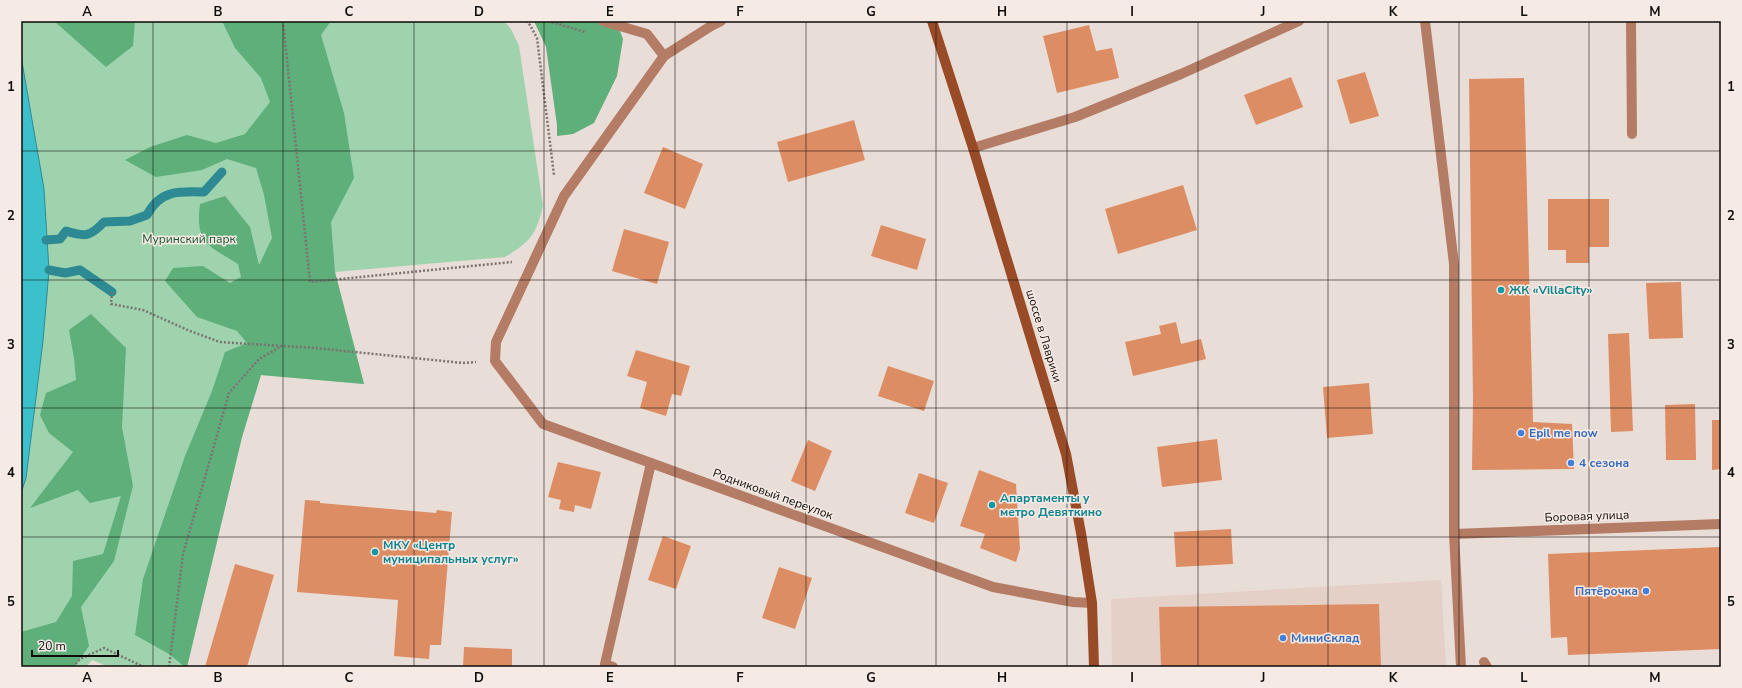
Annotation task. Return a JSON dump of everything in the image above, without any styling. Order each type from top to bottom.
[{"type":"street","points":[[603,21],[647,34],[664,56]]},
{"type":"street","points":[[495,361],[496,342],[564,196],[664,56],[721,21]]},
{"type":"street","name":"шоссе в Лаврики","points":[[932,21],[973,148],[1066,454],[1092,603],[1094,667]]},
{"type":"street","points":[[973,148],[1075,117],[1181,74],[1299,21]]},
{"type":"street","points":[[1425,21],[1454,264],[1454,534],[1461,667]]},
{"type":"street","points":[[1632,21],[1632,134]]},
{"type":"street","name":"Родниковый переулок","points":[[495,361],[543,424],[993,587],[1073,602],[1092,603]]},
{"type":"street","points":[[613,667],[605,664],[651,464]]},
{"type":"street","name":"Боровая улица","points":[[1454,534],[1721,524]]},
{"type":"path","points":[[283,21],[310,282],[534,260]]},
{"type":"path","points":[[526,21],[537,38],[556,189],[564,196]]},
{"type":"path","points":[[548,21],[592,34]]},
{"type":"path","points":[[112,292],[111,304],[144,310],[190,331],[220,342],[315,348],[463,363],[495,361]]},
{"type":"path","points":[[169,667],[183,554],[229,393],[259,359],[282,346]]},
{"type":"path","points":[[73,667],[80,659],[104,648],[144,667]]},
{"type":"shaded area","points":[[1441,580],[1446,667],[1112,667],[1111,599]]},
{"type":"green space","name":"Муринский парк","points":[[21,21],[504,21],[511,29],[519,46],[543,206],[538,224],[531,237],[526,242],[505,257],[335,272],[364,384],[261,375],[242,437],[187,667],[109,667],[92,660],[86,667],[21,667],[21,493],[26,478],[43,341],[49,270],[44,189],[21,56]]},
{"type":"green space","points":[[54,21],[135,21],[133,46],[106,67]]},
{"type":"green space","points":[[222,21],[331,21],[321,35],[344,113],[354,178],[331,222],[335,272],[364,384],[261,375],[242,437],[187,667],[185,667],[169,654],[135,635],[143,579],[185,456],[212,391],[225,352],[247,343],[237,331],[197,317],[165,281],[173,268],[203,266],[230,283],[241,277],[238,264],[211,247],[202,236],[199,217],[200,204],[225,196],[250,227],[259,265],[272,238],[264,195],[256,168],[227,159],[202,170],[156,177],[125,160],[150,147],[187,135],[216,143],[245,134],[270,102],[261,78],[235,48]]},
{"type":"green space","points":[[534,21],[616,21],[623,39],[617,76],[594,123],[573,134],[557,136],[557,125],[546,47]]},
{"type":"green space","points":[[91,314],[126,348],[122,427],[133,486],[114,561],[81,607],[89,646],[74,667],[21,667],[21,632],[56,622],[72,596],[73,561],[103,554],[121,496],[90,503],[78,490],[30,508],[73,452],[49,433],[40,415],[46,393],[76,380],[69,330]]},
{"type":"water","points":[[21,56],[44,189],[49,270],[43,341],[26,478],[21,493]]},
{"type":"building","points":[[1089,25],[1096,51],[1112,48],[1119,78],[1057,93],[1043,36]]},
{"type":"building","points":[[1365,72],[1379,116],[1350,124],[1337,80]]},
{"type":"building","points":[[1291,77],[1303,107],[1256,125],[1244,95]]},
{"type":"building","name":"ЖК «VillaCity»","points":[[1524,78],[1533,422],[1572,424],[1574,469],[1472,470],[1473,400],[1469,79]]},
{"type":"building","points":[[854,120],[865,160],[788,182],[777,142]]},
{"type":"building","points":[[663,147],[703,164],[685,209],[644,193]]},
{"type":"building","points":[[1183,185],[1197,230],[1118,254],[1105,209]]},
{"type":"building","points":[[1548,199],[1609,199],[1609,247],[1589,247],[1589,263],[1566,263],[1566,250],[1548,250]]},
{"type":"building","points":[[881,225],[926,239],[917,270],[871,256]]},
{"type":"building","points":[[624,229],[669,242],[657,284],[612,271]]},
{"type":"building","points":[[1681,282],[1683,338],[1649,339],[1646,283]]},
{"type":"building","points":[[1176,322],[1181,344],[1201,339],[1206,359],[1133,376],[1125,342],[1161,334],[1159,326]]},
{"type":"building","points":[[1629,333],[1633,431],[1611,432],[1608,334]]},
{"type":"building","points":[[636,350],[690,366],[681,396],[672,394],[666,416],[640,408],[647,382],[627,376]]},
{"type":"building","points":[[888,366],[934,381],[924,411],[878,396]]},
{"type":"building","points":[[1369,383],[1373,434],[1327,438],[1323,387]]},
{"type":"building","points":[[1695,404],[1696,460],[1666,460],[1665,405]]},
{"type":"building","points":[[1712,420],[1721,420],[1721,469],[1712,470]]},
{"type":"building","points":[[1217,439],[1222,480],[1162,487],[1157,447]]},
{"type":"building","points":[[808,440],[832,451],[815,491],[791,481]]},
{"type":"building","points":[[558,462],[601,472],[591,509],[575,505],[574,512],[559,509],[561,500],[548,497]]},
{"type":"building","name":"Апартаменты у метро Девяткино","points":[[979,470],[1016,484],[1020,549],[1016,562],[980,548],[985,534],[960,526]]},
{"type":"building","points":[[919,473],[948,483],[934,523],[905,513]]},
{"type":"building","name":"МКУ «Центр муниципальных услуг»","points":[[305,500],[320,501],[320,503],[436,513],[437,510],[452,512],[441,645],[430,645],[429,659],[394,656],[398,600],[297,592]]},
{"type":"building","points":[[1231,529],[1233,564],[1176,567],[1174,532]]},
{"type":"building","points":[[663,536],[691,546],[676,589],[648,580]]},
{"type":"building","points":[[1721,547],[1721,649],[1568,655],[1567,637],[1551,638],[1548,554]]},
{"type":"building","points":[[235,564],[274,575],[247,667],[205,667]]},
{"type":"building","points":[[779,567],[812,578],[795,629],[762,618]]},
{"type":"building","points":[[1379,604],[1381,667],[1161,667],[1159,607]]},
{"type":"building","points":[[464,647],[512,649],[512,667],[463,667]]},
{"type":"waterway","points":[[46,240],[60,239],[66,231],[83,235],[95,231],[104,222],[130,221],[147,215],[152,207],[164,196],[178,192],[204,192],[222,172]]},
{"type":"waterway","points":[[49,270],[65,273],[80,270],[112,292]]},
{"type":"place","name":"ЖК «VillaCity»","points":[[1501,290]]},
{"type":"place","name":"Epil me now","points":[[1521,433]]},
{"type":"place","name":"4 сезона","points":[[1571,463]]},
{"type":"place","name":"Апартаменты у метро Девяткино","points":[[992,505]]},
{"type":"place","name":"МКУ «Центр муниципальных услуг»","points":[[375,552]]},
{"type":"place","name":"Пятёрочка","points":[[1646,591]]},
{"type":"place","name":"МиниСклад","points":[[1283,638]]}]
